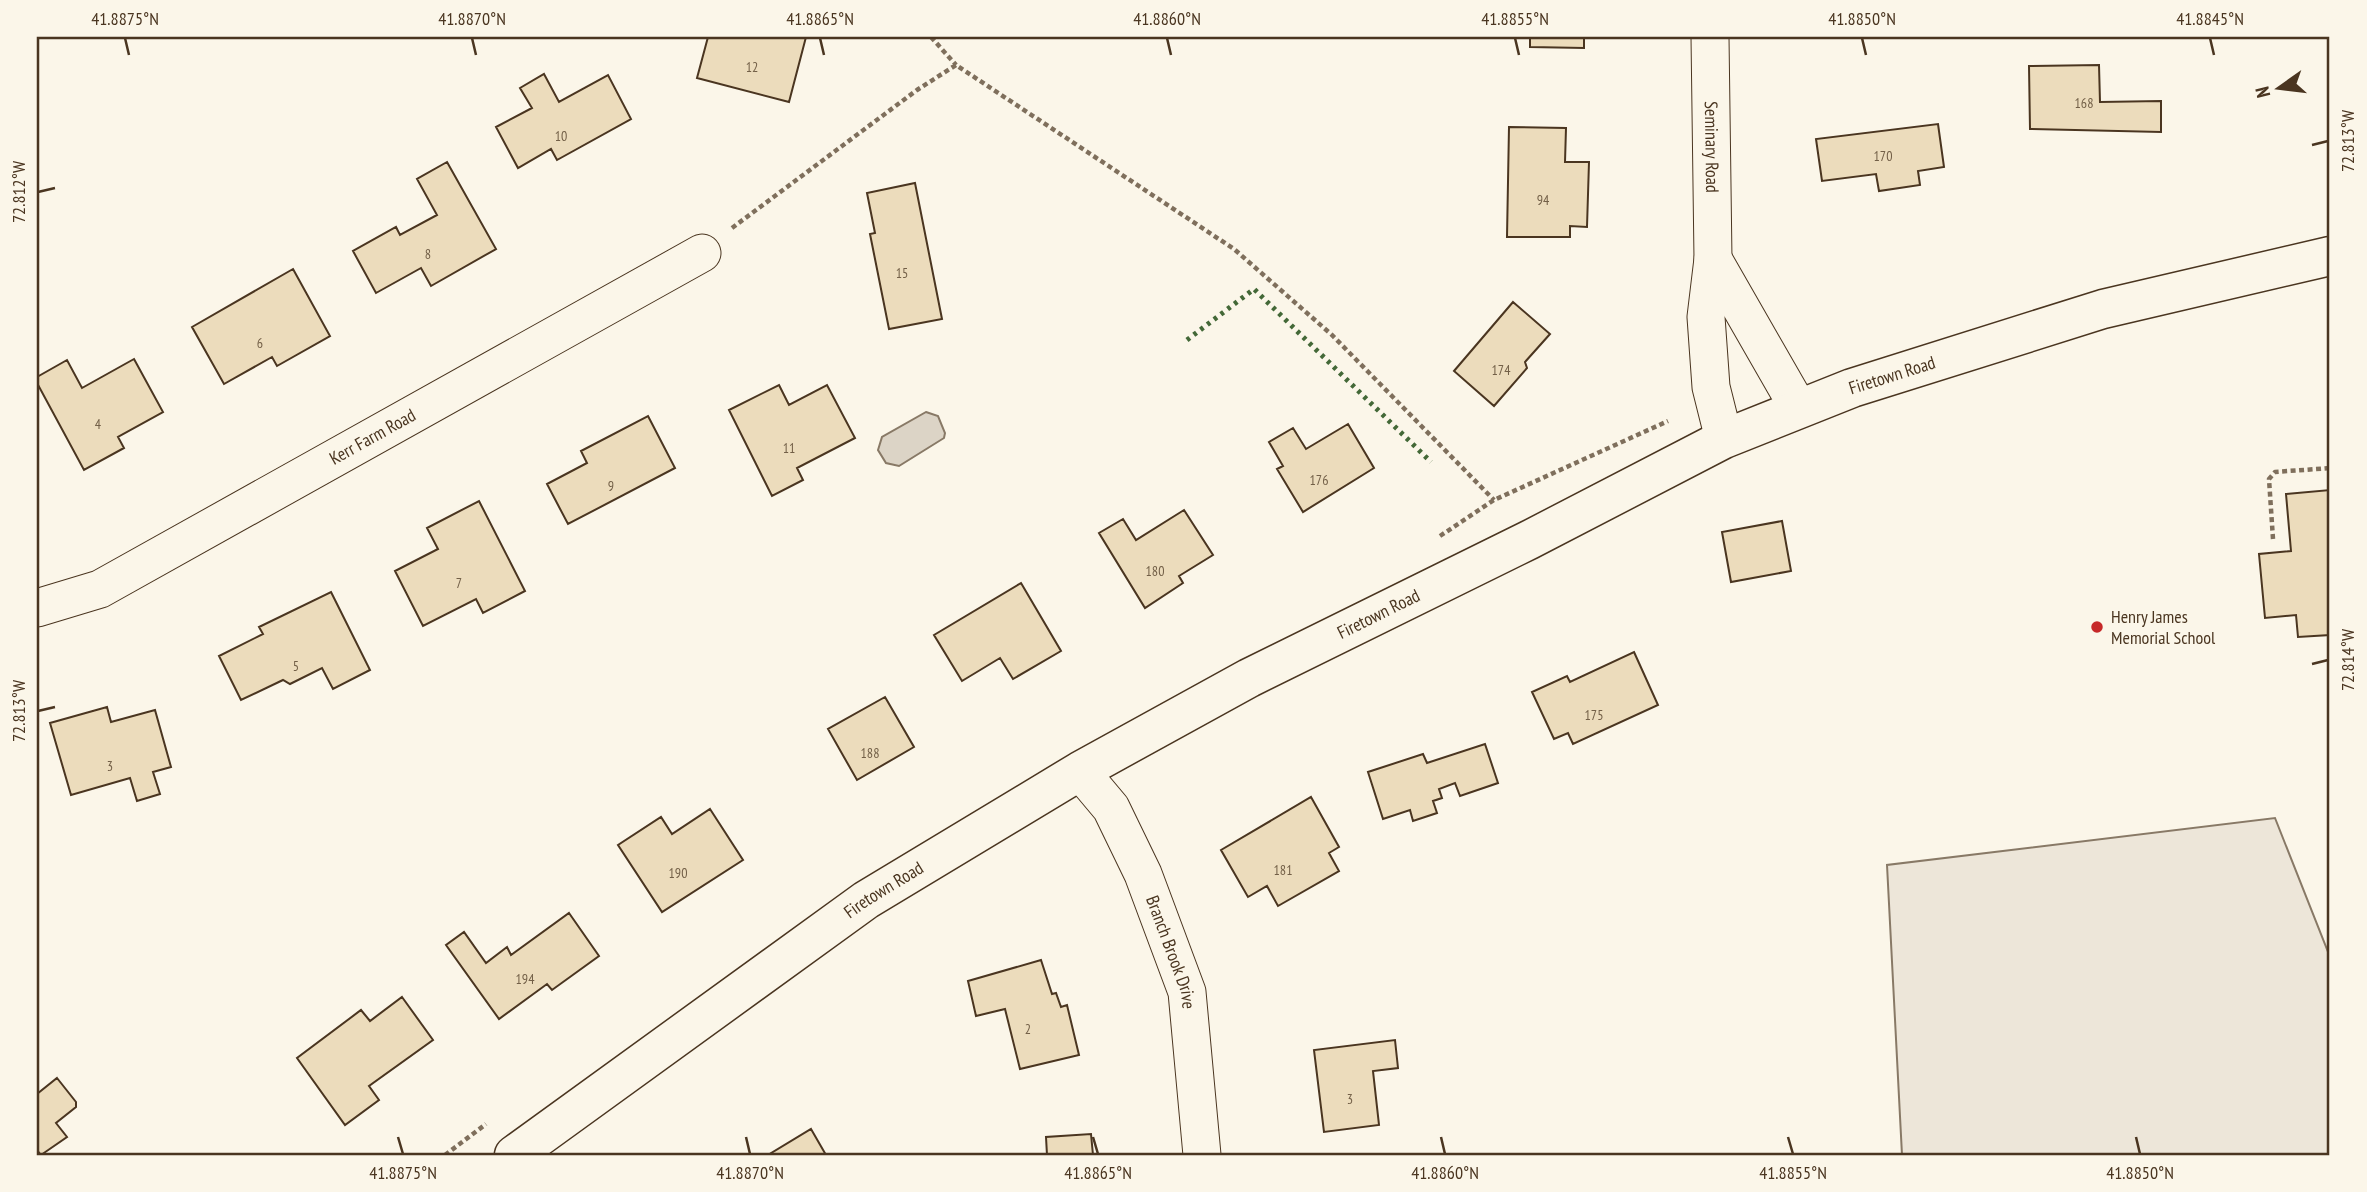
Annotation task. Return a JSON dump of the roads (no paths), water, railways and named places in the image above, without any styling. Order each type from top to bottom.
[{"type":"street","name":"Seminary Road","points":[[1710,37],[1713,259],[1706,317],[1711,387],[1724,439]]},
{"type":"street","name":"Kerr Farm Road","points":[[37,608],[100,589],[702,253]]},
{"type":"street","name":"Firetown Road","points":[[514,1155],[866,900],[1080,771],[1249,678],[1529,540],[1724,439],[1852,388],[2103,309],[2330,256]]},
{"type":"street","name":"Seminary Road","points":[[1713,259],[1799,409]]},
{"type":"street","name":"Branch Brook Drive","points":[[1080,771],[1111,808],[1143,874],[1187,992],[1202,1155]]},
{"type":"place","name":"Henry James Memorial School","points":[[2097,627]]}]
